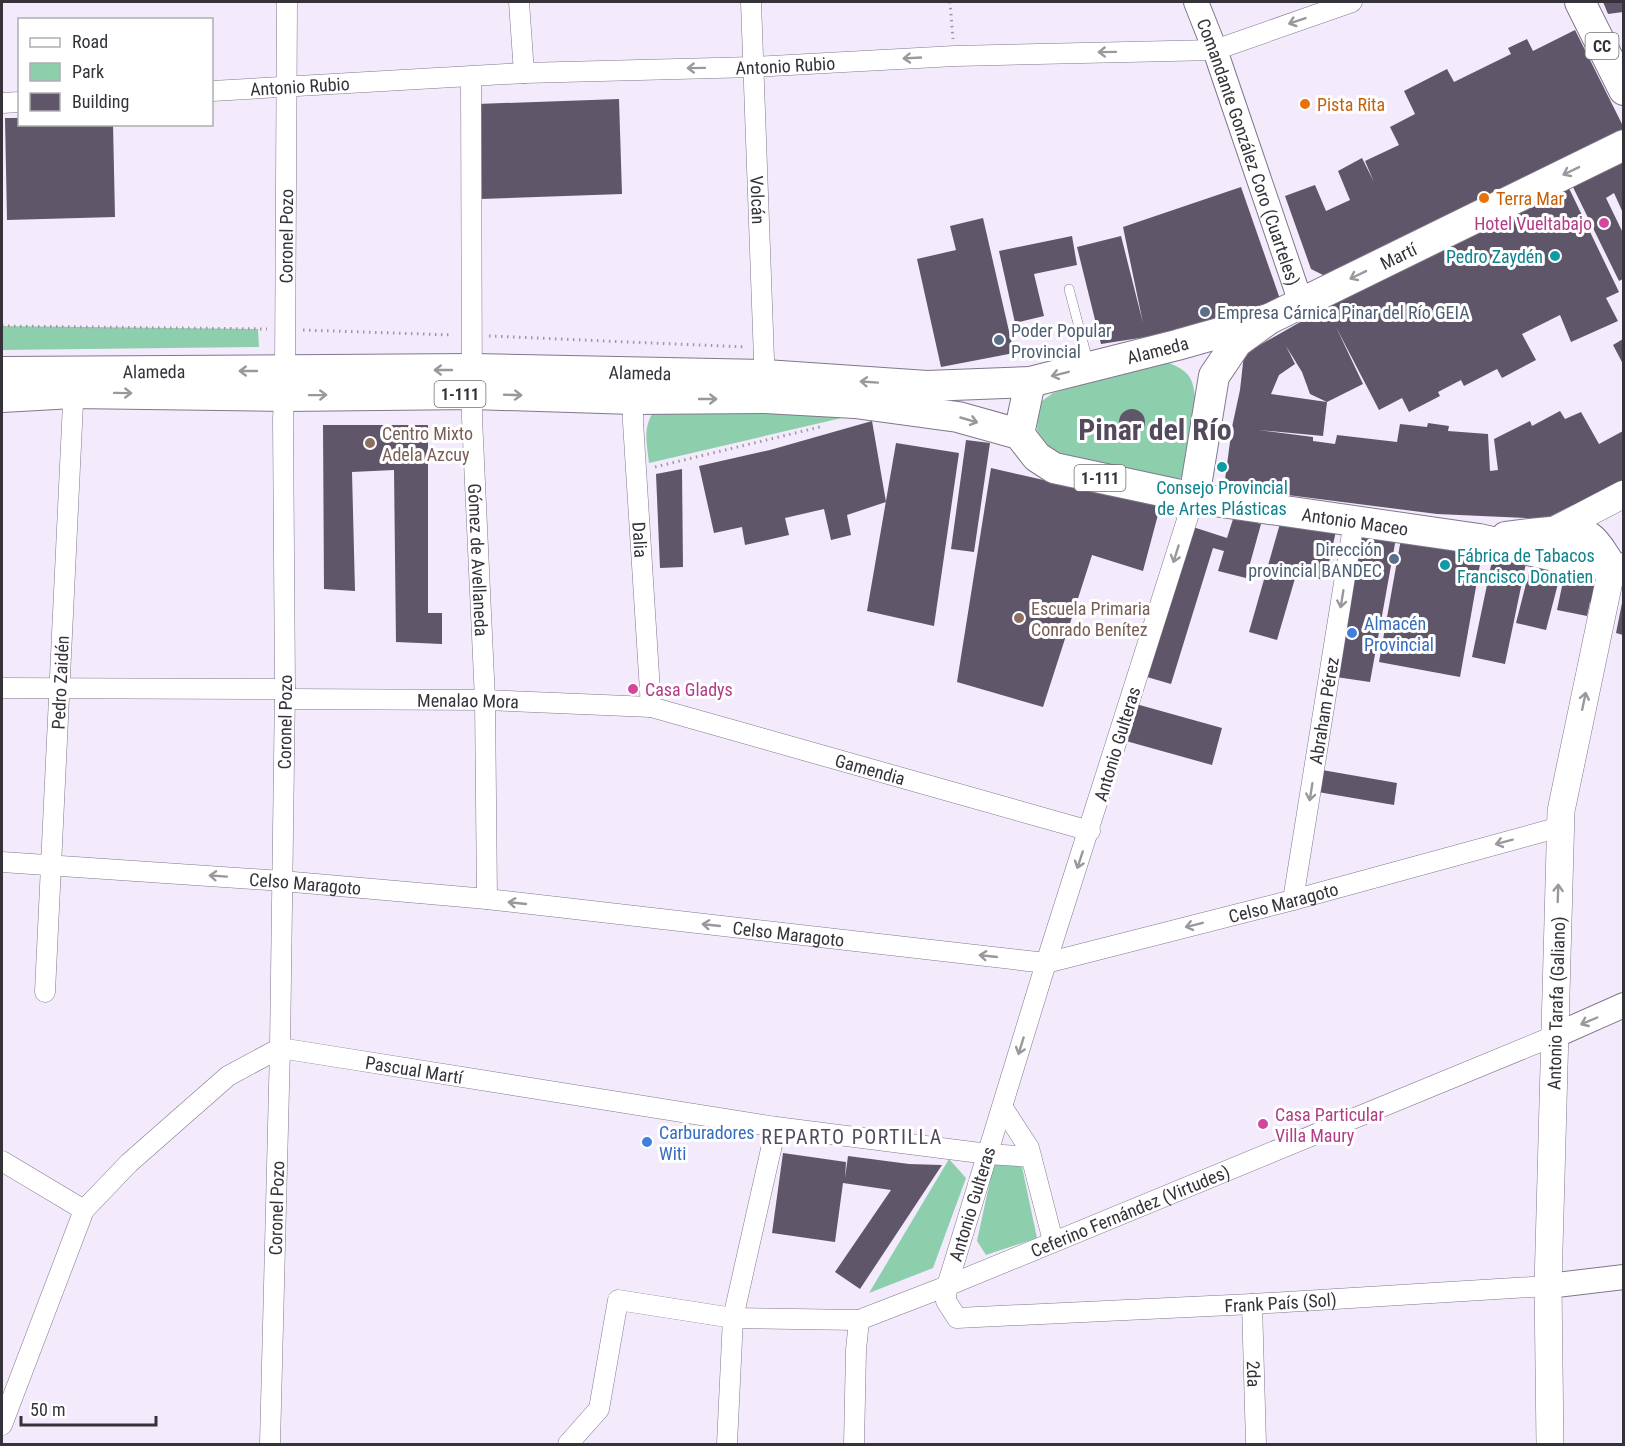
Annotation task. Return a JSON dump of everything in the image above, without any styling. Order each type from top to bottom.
[{"type":"main road","name":"CC","points":[[1580,2],[1623,90]]},
{"type":"main road","name":"Martí","points":[[1269,319],[1623,145]]},
{"type":"main road","name":"Alameda","points":[[2,397],[69,385],[473,382],[633,386],[765,374],[927,386],[1030,382],[1178,345],[1269,319]]},
{"type":"main road","name":"Antonio Gulteras","points":[[1194,498],[1214,376],[1237,342],[1269,319]]},
{"type":"main road","points":[[1178,345],[1202,357],[1214,376]]},
{"type":"main road","name":"Alameda","points":[[2,372],[69,385]]},
{"type":"main road","name":"Alameda","points":[[765,374],[855,404],[918,410],[958,417],[1019,434]]},
{"type":"main road","points":[[1019,434],[1030,382]]},
{"type":"main road","points":[[2,390],[69,385]]},
{"type":"main road","name":"1-111","points":[[1019,434],[1037,457],[1054,468],[1194,498]]},
{"type":"main road","points":[[1553,531],[1623,494]]},
{"type":"main road","name":"Antonio Maceo","points":[[1194,498],[1479,539],[1618,568]]},
{"type":"main road","name":"Antonio Maceo","points":[[1479,539],[1553,531],[1588,536],[1618,568]]},
{"type":"main road","name":"Antonio Tarafa (Galiano)","points":[[1550,1444],[1548,1286],[1561,811],[1618,568]]},
{"type":"street","name":"Coronel Pozo","points":[[270,1444],[280,1048],[285,694],[286,2]]},
{"type":"street","points":[[519,2],[524,73]]},
{"type":"street","name":"Volcán","points":[[751,2],[765,374]]},
{"type":"street","name":"Comandante González Coro (Cuarteles)","points":[[1196,2],[1215,50],[1301,303]]},
{"type":"street","name":"Antonio Rubio","points":[[213,91],[524,73],[754,67],[955,56],[1215,50],[1352,2]]},
{"type":"street","name":"Gómez de Avellaneda","points":[[471,77],[472,418],[485,700],[487,899]]},
{"type":"street","points":[[2,103],[18,102]]},
{"type":"street","name":"Pedro Zaidén","points":[[45,992],[61,689],[69,385]]},
{"type":"street","name":"Dalia","points":[[633,386],[651,707]]},
{"type":"street","name":"Antonio Gulteras","points":[[947,1294],[1046,963],[1090,831],[1194,498]]},
{"type":"street","name":"Abraham Pérez","points":[[1293,900],[1354,521]]},
{"type":"street","name":"Menalao Mora","points":[[2,688],[285,694],[651,707]]},
{"type":"street","name":"Gamendia","points":[[651,707],[1090,831]]},
{"type":"street","name":"Celso Maragoto","points":[[2,862],[282,881],[487,899],[1046,963],[1293,900],[1560,827]]},
{"type":"street","name":"Ceferino Fernández (Virtudes)","points":[[568,1444],[600,1409],[618,1300],[733,1318],[859,1320],[947,1294],[1053,1241],[1554,1036],[1623,1005]]},
{"type":"street","points":[[2,1425],[84,1210],[129,1163],[228,1076],[280,1048]]},
{"type":"street","name":"Pascual Martí","points":[[280,1048],[776,1127],[988,1154],[1031,1156]]},
{"type":"street","name":"Antonio Gulteras","points":[[1003,1108],[1029,1148],[1053,1241]]},
{"type":"street","points":[[727,1444],[733,1318],[776,1127]]},
{"type":"street","points":[[2,1161],[84,1210]]},
{"type":"street","name":"Frank País (Sol)","points":[[947,1294],[957,1318],[1252,1304],[1548,1286],[1623,1277]]},
{"type":"street","name":"2da","points":[[1252,1304],[1256,1444]]},
{"type":"street","points":[[854,1444],[859,1320]]},
{"type":"lane","points":[[1069,289],[1090,367]]},
{"type":"path","points":[[950,2],[955,56]]},
{"type":"path","points":[[2,326],[285,329],[472,335],[765,374]]},
{"type":"path","points":[[636,471],[833,424]]},
{"type":"green space","points":[[2,326],[258,329],[259,347],[2,350]]},
{"type":"green space","points":[[1163,361],[1184,371],[1190,378],[1194,390],[1196,412],[1194,449],[1190,466],[1181,477],[1169,484],[1043,451],[1037,433],[1042,401],[1053,393]]},
{"type":"green space","points":[[659,404],[846,417],[649,463],[646,439],[648,425]]},
{"type":"green space","points":[[995,1158],[1021,1162],[1037,1238],[986,1255],[977,1241]]},
{"type":"green space","points":[[949,1159],[966,1178],[933,1268],[869,1293]]},
{"type":"building","points":[[1603,2],[1623,2],[1623,12],[1608,14]]},
{"type":"building","points":[[1575,30],[1623,126],[1623,133],[1327,277],[1311,269],[1285,196],[1315,185],[1326,211],[1350,200],[1338,171],[1362,158],[1374,182],[1365,161],[1399,145],[1390,127],[1415,114],[1404,91],[1447,69],[1454,82],[1511,54],[1508,48],[1527,39],[1533,51]]},
{"type":"building","points":[[619,99],[622,194],[480,199],[477,104]]},
{"type":"building","points":[[5,118],[18,118],[18,126],[113,126],[115,217],[7,220]]},
{"type":"building","name":"Hotel Vueltabajo","points":[[1623,154],[1623,213],[1614,193],[1606,198],[1623,233],[1623,279],[1619,281],[1570,181]]},
{"type":"building","points":[[1566,182],[1619,292],[1606,298],[1618,321],[1571,342],[1560,315],[1522,334],[1536,360],[1502,378],[1497,369],[1464,386],[1461,380],[1438,392],[1440,396],[1409,412],[1402,398],[1379,410],[1336,327],[1363,384],[1327,402],[1323,436],[1258,430],[1313,437],[1313,441],[1335,444],[1337,435],[1397,442],[1400,424],[1427,427],[1428,423],[1449,426],[1448,431],[1488,434],[1490,471],[1498,470],[1494,439],[1530,421],[1532,426],[1560,411],[1565,419],[1581,412],[1599,444],[1623,431],[1623,483],[1575,508],[1573,505],[1545,519],[1437,514],[1224,487],[1244,354],[1490,220],[1497,233],[1491,220]],"holes":[[[1286,346],[1302,372],[1310,394],[1327,402],[1271,394],[1279,375],[1295,364]]]},
{"type":"building","points":[[1241,187],[1280,299],[1216,322],[1101,344],[1077,247],[1121,236],[1143,323],[1123,227]]},
{"type":"building","points":[[983,218],[1014,353],[941,367],[917,259],[956,250],[950,226]]},
{"type":"building","points":[[1072,236],[1077,265],[1034,274],[1044,316],[1015,323],[999,251]]},
{"type":"building","points":[[1623,339],[1623,364],[1613,345]]},
{"type":"building","points":[[1132,409],[1141,413],[1145,422],[1141,431],[1132,435],[1123,431],[1119,422],[1123,413]]},
{"type":"building","points":[[872,421],[886,502],[847,515],[851,535],[831,540],[824,509],[785,518],[789,535],[745,545],[742,527],[714,533],[699,466],[770,450]]},
{"type":"building","points":[[323,425],[428,425],[428,613],[442,613],[442,644],[396,642],[394,470],[352,472],[355,591],[324,589]]},
{"type":"building","points":[[966,440],[990,443],[974,552],[951,549]]},
{"type":"building","points":[[896,443],[959,453],[934,626],[867,611]]},
{"type":"building","name":"Escuela Primaria Conrado Benítez","points":[[991,468],[1154,505],[1159,511],[1143,571],[1092,555],[1043,707],[957,682]]},
{"type":"building","points":[[682,469],[683,567],[660,568],[656,474]]},
{"type":"building","points":[[1234,516],[1261,524],[1246,578],[1218,571],[1224,551],[1213,548],[1171,684],[1147,677],[1193,527],[1227,538]]},
{"type":"building","points":[[1281,520],[1336,531],[1325,580],[1296,575],[1277,640],[1249,632]]},
{"type":"building","points":[[1363,532],[1396,538],[1370,682],[1336,677]]},
{"type":"building","points":[[1401,539],[1482,553],[1460,677],[1379,662]]},
{"type":"building","points":[[1493,556],[1526,563],[1505,664],[1472,657]]},
{"type":"building","points":[[1531,564],[1561,572],[1546,630],[1516,623]]},
{"type":"building","points":[[1565,572],[1601,578],[1595,603],[1590,602],[1587,616],[1557,610]]},
{"type":"building","points":[[1623,603],[1623,635],[1616,633]]},
{"type":"building","points":[[1136,704],[1222,728],[1212,765],[1126,741]]},
{"type":"building","points":[[1322,770],[1397,783],[1394,805],[1318,792]]},
{"type":"building","points":[[783,1153],[846,1162],[845,1178],[848,1156],[909,1164],[942,1165],[860,1289],[835,1272],[891,1190],[843,1183],[835,1242],[772,1233]]},
{"type":"place","name":"Pista Rita","points":[[1305,104]]},
{"type":"place","name":"Terra Mar","points":[[1484,198]]},
{"type":"place","name":"Hotel Vueltabajo","points":[[1604,223]]},
{"type":"place","name":"Pedro Zaydén","points":[[1555,256]]},
{"type":"place","name":"Empresa Cárnica Pinar del Río GEIA","points":[[1205,312]]},
{"type":"place","name":"Poder Popular Provincial","points":[[999,340]]},
{"type":"place","name":"Centro Mixto Adela Azcuy","points":[[370,443]]},
{"type":"place","name":"Consejo Provincial de Artes Plásticas","points":[[1222,467]]},
{"type":"place","name":"Dirección provincial BANDEC","points":[[1394,559]]},
{"type":"place","name":"Fábrica de Tabacos Francisco Donatien","points":[[1445,565]]},
{"type":"place","name":"Escuela Primaria Conrado Benítez","points":[[1019,618]]},
{"type":"place","name":"Almacén Provincial","points":[[1352,633]]},
{"type":"place","name":"Casa Gladys","points":[[633,689]]},
{"type":"place","name":"Casa Particular Villa Maury","points":[[1263,1124]]},
{"type":"place","name":"Carburadores Witi","points":[[647,1142]]},
{"type":"district","name":"Pinar del Río","points":[[1155,429]]},
{"type":"district","name":"REPARTO PORTILLA","points":[[852,1137]]}]
